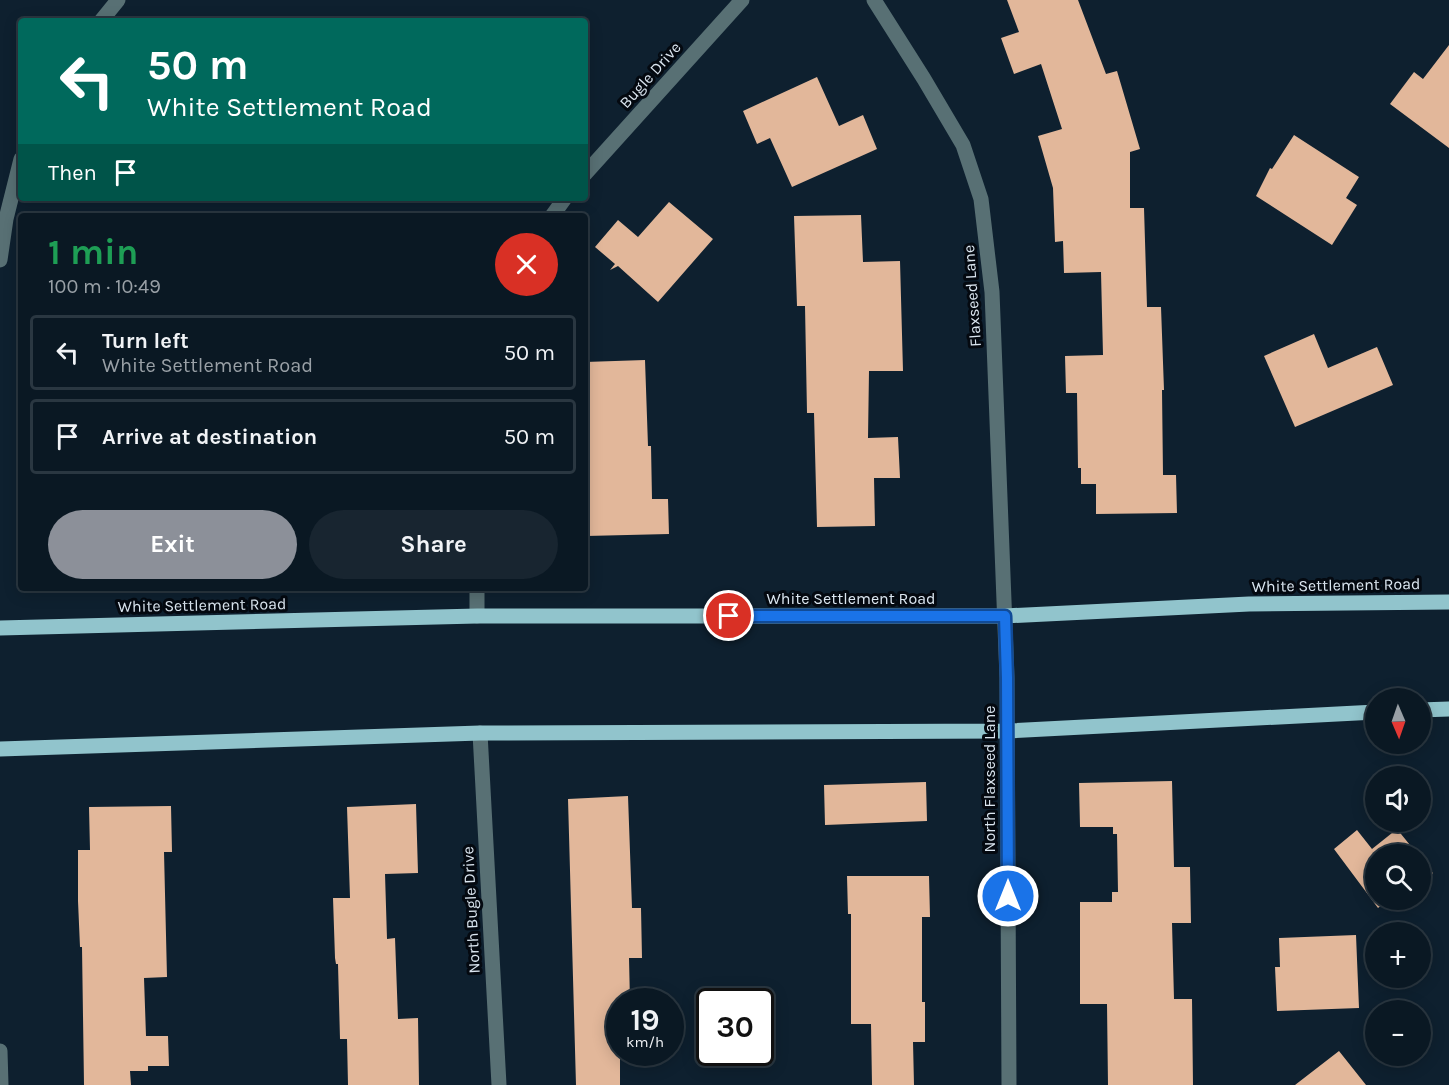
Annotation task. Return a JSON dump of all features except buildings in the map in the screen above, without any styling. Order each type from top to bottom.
[{"type":"main road","name":"White Settlement Road","points":[[0,628],[477,616],[1005,616],[1249,604],[1449,602]]},
{"type":"main road","points":[[1431,710],[1449,709]]},
{"type":"main road","points":[[0,749],[480,733],[1007,731],[1365,713]]},
{"type":"street","points":[[103,18],[118,0]]},
{"type":"street","name":"Bugle Drive","points":[[588,171],[742,0]]},
{"type":"street","name":"Flaxseed Lane","points":[[874,0],[963,145],[981,199],[992,292],[1005,616]]},
{"type":"street","points":[[0,260],[6,219],[18,171]]},
{"type":"street","points":[[477,591],[477,616]]},
{"type":"street","name":"North Flaxseed Lane","points":[[1005,616],[1009,1085]]},
{"type":"street","name":"North Bugle Drive","points":[[480,733],[499,1085]]},
{"type":"street","points":[[0,1051],[1,1085]]},
{"type":"route","points":[[729,616],[1005,616],[1008,896]]}]
